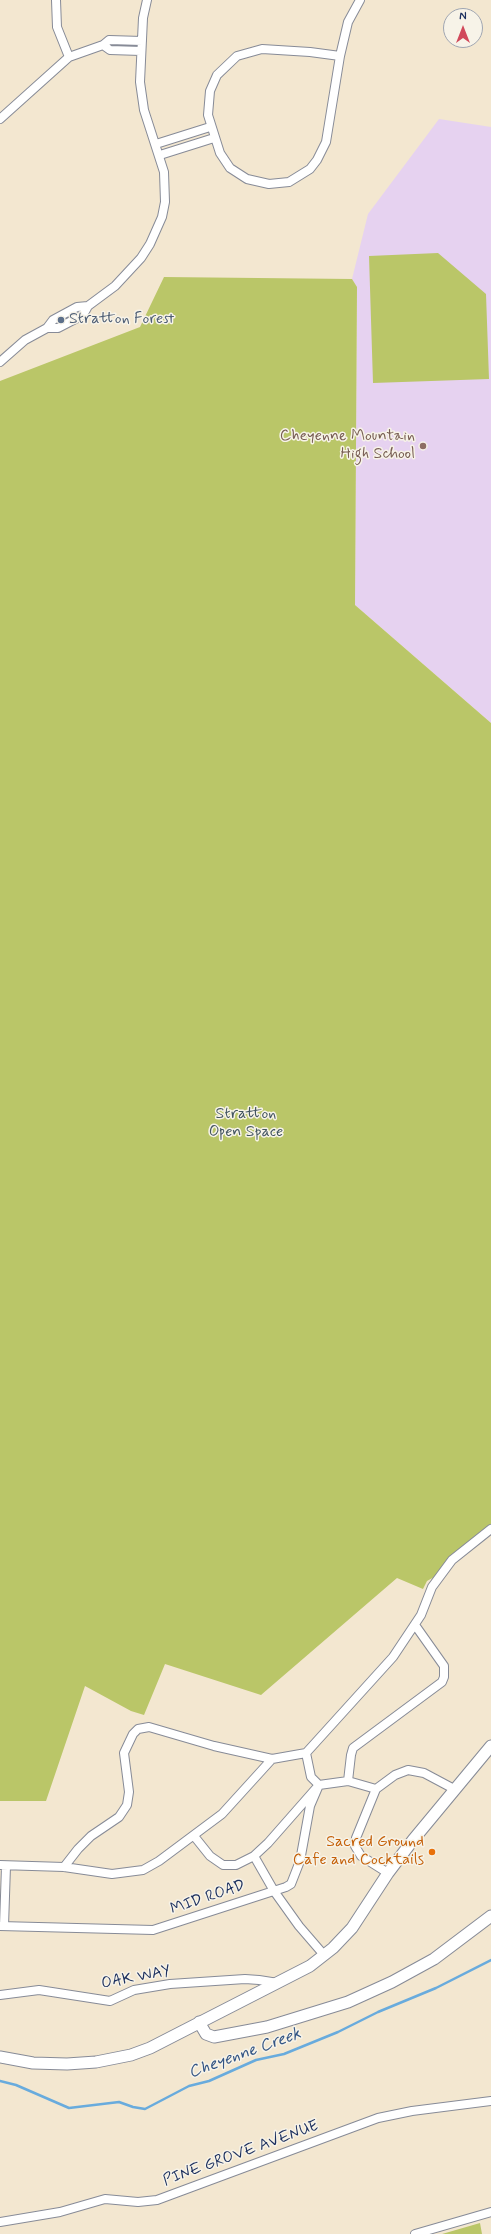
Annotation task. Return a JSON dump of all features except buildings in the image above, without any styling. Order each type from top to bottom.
[{"type":"street","points":[[56,0],[57,27],[69,57]]},
{"type":"street","points":[[0,362],[26,340],[47,328],[53,320],[78,307],[88,306],[115,286],[141,258],[150,244],[162,217],[166,186],[160,155],[142,97],[141,51],[143,18],[147,0]]},
{"type":"street","points":[[340,56],[271,48],[253,50],[237,56],[217,75],[210,91],[208,107],[210,126],[220,153],[230,168],[247,179],[258,183],[279,184],[301,176],[317,160],[326,142],[340,56],[348,22],[360,0]]},
{"type":"street","points":[[0,119],[69,57],[103,45],[109,40],[142,41]]},
{"type":"street","points":[[103,45],[110,50],[141,51]]},
{"type":"street","points":[[156,144],[210,126]]},
{"type":"street","points":[[160,155],[214,138]]},
{"type":"street","points":[[64,1867],[82,1844],[113,1822],[124,1811],[130,1792],[124,1753],[133,1734],[138,1729],[145,1726],[272,1759],[306,1753],[393,1657],[416,1625],[432,1587],[442,1573],[462,1551],[491,1529]]},
{"type":"street","points":[[348,1781],[350,1755],[353,1748],[442,1682],[444,1677],[444,1666],[416,1625]]},
{"type":"street","points":[[0,2057],[46,2064],[84,2064],[120,2058],[150,2048],[199,2022],[278,1984],[310,1966],[324,1955],[352,1928],[388,1873],[491,1746]]},
{"type":"street","points":[[306,1753],[311,1777],[319,1785]]},
{"type":"street","points":[[2,1926],[3,1865],[64,1867],[112,1874],[136,1872],[159,1861],[194,1836],[235,1801],[272,1759]]},
{"type":"street","points":[[388,1873],[361,1856],[355,1846],[356,1838],[376,1789],[395,1775],[408,1770],[424,1773],[454,1790]]},
{"type":"street","points":[[194,1836],[210,1856],[223,1865],[236,1865],[254,1856],[284,1826],[319,1785],[348,1781],[376,1789]]},
{"type":"street","name":"MID ROAD","points":[[2,1926],[153,1930],[274,1891],[291,1884],[300,1861],[310,1806],[319,1785]]},
{"type":"street","points":[[254,1856],[274,1891],[299,1926],[324,1955]]},
{"type":"street","points":[[199,2022],[206,2034],[214,2037],[267,2027],[348,2002],[392,1982],[434,1958],[491,1916]]},
{"type":"street","name":"OAK WAY","points":[[0,1995],[39,1990],[110,2001],[134,1990],[170,1984],[245,1979],[278,1984]]},
{"type":"street","name":"PINE GROVE AVENUE","points":[[0,2222],[60,2212],[105,2199],[138,2202],[157,2200],[378,2118],[412,2111],[491,2101]]},
{"type":"street","points":[[415,2234],[491,2212]]},
{"type":"shaded area","name":"Cheyenne Mountain High School","points":[[439,119],[491,127],[491,723],[355,605],[357,287],[352,279],[368,214]]},
{"type":"green space","points":[[438,253],[486,294],[489,379],[373,383],[369,256]]},
{"type":"green space","name":"Stratton Open Space","points":[[164,277],[352,279],[357,287],[355,605],[491,723],[491,1525],[451,1555],[436,1576],[427,1581],[423,1589],[397,1578],[261,1695],[165,1664],[144,1715],[131,1711],[85,1686],[46,1801],[0,1801],[0,381],[140,327]]},
{"type":"green space","points":[[480,2223],[482,2234],[442,2234]]},
{"type":"waterway","name":"Cheyenne Creek","points":[[0,2081],[16,2085],[69,2108],[119,2102],[145,2109],[189,2086],[209,2081],[256,2060],[284,2054],[338,2032],[378,2012],[436,1988],[491,1960]]},
{"type":"place","name":"Stratton Forest","points":[[61,320]]},
{"type":"place","name":"Cheyenne Mountain High School","points":[[423,446]]},
{"type":"place","name":"Sacred Ground Cafe and Cocktails","points":[[432,1852]]}]
